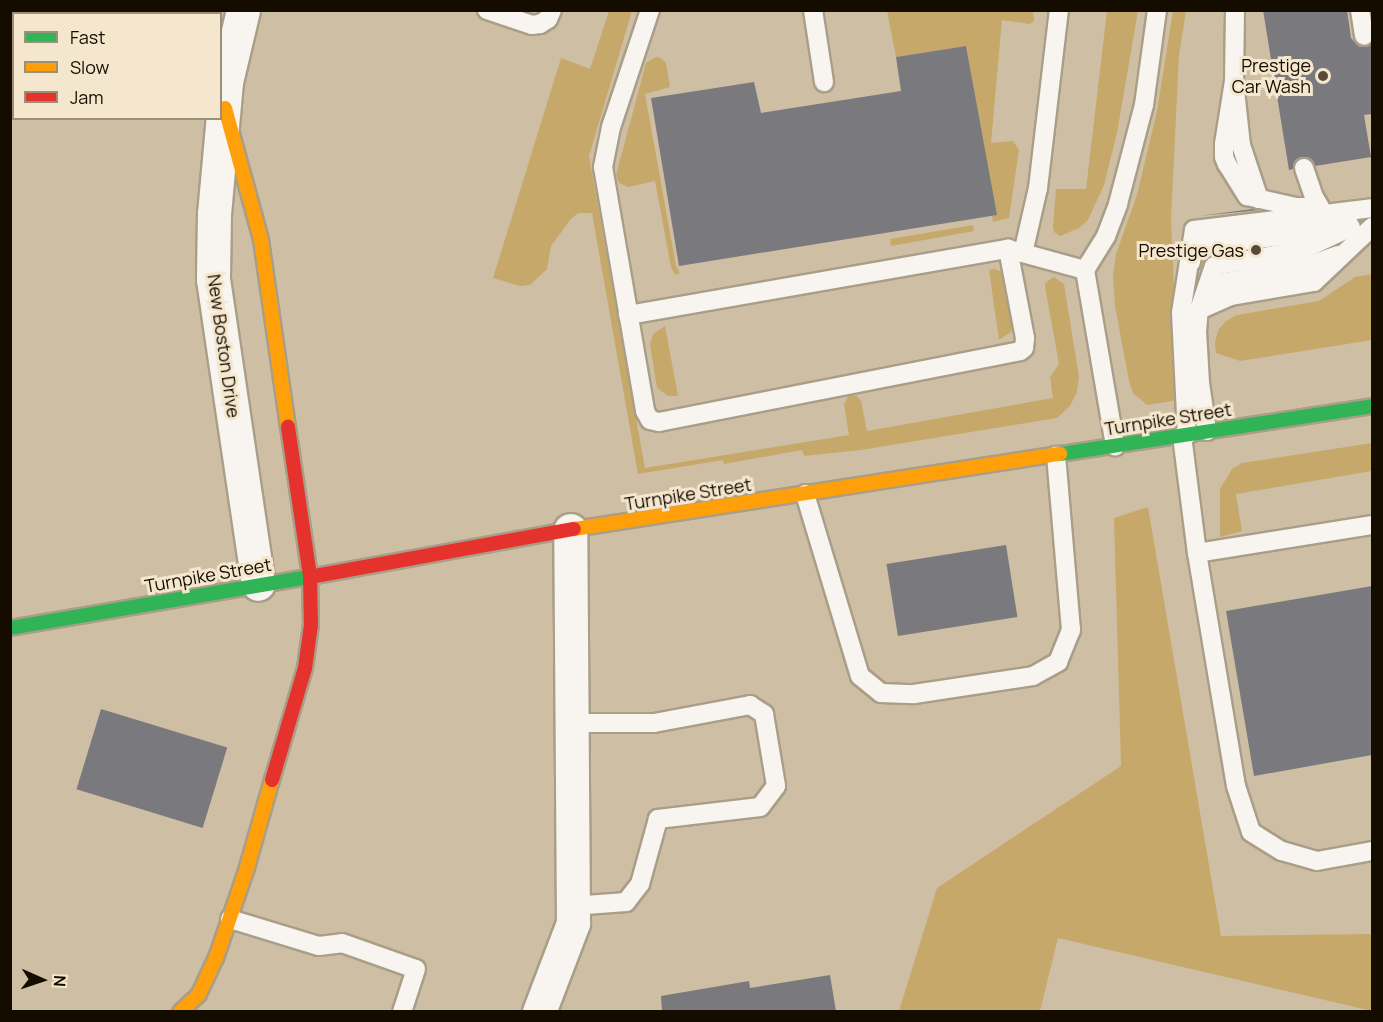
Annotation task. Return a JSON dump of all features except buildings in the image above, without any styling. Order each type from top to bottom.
[{"type":"main road","name":"New Boston Drive","points":[[180,1011],[199,994],[230,919],[305,668],[311,625],[310,576],[261,240],[225,108]]},
{"type":"main road","name":"Turnpike Street","points":[[10,628],[570,530],[1372,406]]},
{"type":"street","name":"New Boston Drive","points":[[243,10],[226,82],[215,194],[213,279],[258,584]]},
{"type":"street","points":[[539,1011],[573,923],[570,530]]},
{"type":"lane","points":[[487,10],[532,25],[540,24],[548,19],[552,10]]},
{"type":"lane","points":[[650,10],[611,127],[603,167],[645,411],[650,420],[659,422],[1020,351],[1024,348],[1025,338],[1015,251],[1038,188],[1059,10]]},
{"type":"lane","points":[[813,10],[824,82]]},
{"type":"lane","points":[[1115,446],[1085,270],[1106,236],[1118,204],[1144,105],[1157,10]]},
{"type":"lane","points":[[1235,10],[1234,81],[1224,157],[1247,196],[1296,207],[1372,210]]},
{"type":"lane","points":[[1360,10],[1364,36]]},
{"type":"lane","points":[[1304,168],[1320,207]]},
{"type":"lane","points":[[1207,431],[1199,362],[1190,312],[1214,266],[1302,250],[1372,210]]},
{"type":"lane","points":[[1372,210],[1295,234],[1195,248],[1185,436],[1197,553],[1236,786],[1251,832],[1282,851],[1317,861],[1372,851]]},
{"type":"lane","points":[[1190,312],[1230,296],[1314,282],[1372,227]]},
{"type":"lane","points":[[628,315],[1015,251],[1085,270]]},
{"type":"lane","points":[[805,494],[860,676],[881,693],[914,694],[1033,676],[1058,662],[1071,630],[1056,456]]},
{"type":"lane","points":[[1197,553],[1372,525]]},
{"type":"lane","points":[[572,723],[654,723],[750,705],[764,714],[776,786],[760,807],[658,819],[640,884],[626,902],[572,906]]},
{"type":"lane","points":[[230,919],[319,946],[342,943],[416,969],[402,1011]]},
{"type":"shaded area","points":[[609,11],[632,11],[589,156],[645,468],[849,435],[844,404],[849,395],[857,396],[861,401],[867,431],[1053,398],[1050,377],[1059,364],[1045,283],[1054,277],[1064,284],[1079,377],[1077,392],[1070,406],[1057,418],[861,450],[804,456],[802,450],[724,464],[723,460],[638,474],[592,213],[578,213],[571,219],[551,246],[547,269],[530,285],[520,286],[493,278],[561,58],[590,69]]},
{"type":"shaded area","points":[[887,11],[1033,11],[1034,21],[1030,24],[1002,20],[991,143],[1013,141],[1019,150],[1009,218],[993,222],[992,216],[996,215],[966,46],[896,57]]},
{"type":"shaded area","points":[[1107,11],[1138,11],[1117,133],[1104,185],[1088,220],[1079,228],[1060,236],[1054,232],[1053,227],[1056,189],[1086,189]]},
{"type":"shaded area","points":[[1173,11],[1186,11],[1179,55],[1171,219],[1179,400],[1147,405],[1133,393],[1129,381],[1115,306],[1113,276],[1116,254],[1137,195],[1157,111]]},
{"type":"shaded area","points":[[656,57],[666,63],[670,87],[645,94],[676,266],[680,273],[675,275],[671,267],[655,181],[628,187],[619,183],[616,175],[646,63]]},
{"type":"shaded area","points":[[973,225],[974,231],[891,246],[890,239]]},
{"type":"shaded area","points":[[989,270],[1003,272],[1014,322],[1011,332],[999,340]]},
{"type":"shaded area","points":[[1372,274],[1372,340],[1240,361],[1216,353],[1215,343],[1218,330],[1226,321],[1237,315],[1319,301],[1355,277]]},
{"type":"shaded area","points":[[665,326],[678,396],[668,396],[657,388],[650,345],[653,334]]},
{"type":"shaded area","points":[[1372,443],[1372,471],[1236,494],[1242,531],[1220,537],[1220,489],[1232,469],[1242,463]]},
{"type":"shaded area","points":[[1148,507],[1221,936],[1372,934],[1372,1011],[1058,938],[1040,1011],[899,1011],[937,888],[1121,766],[1114,518]]},
{"type":"traffic: fast","points":[[1060,454],[1372,406]]},
{"type":"traffic: fast","points":[[10,628],[315,576]]},
{"type":"traffic: slow","points":[[225,108],[261,240],[288,427]]},
{"type":"traffic: slow","points":[[574,529],[1060,454]]},
{"type":"traffic: slow","points":[[180,1012],[199,994],[216,958],[246,871],[272,780]]},
{"type":"traffic: jam","points":[[272,780],[305,668],[311,625],[310,576],[288,427]]},
{"type":"traffic: jam","points":[[315,576],[574,529]]},
{"type":"place","name":"Prestige Car Wash","points":[[1323,76]]},
{"type":"place","name":"Prestige Gas","points":[[1256,250]]}]
